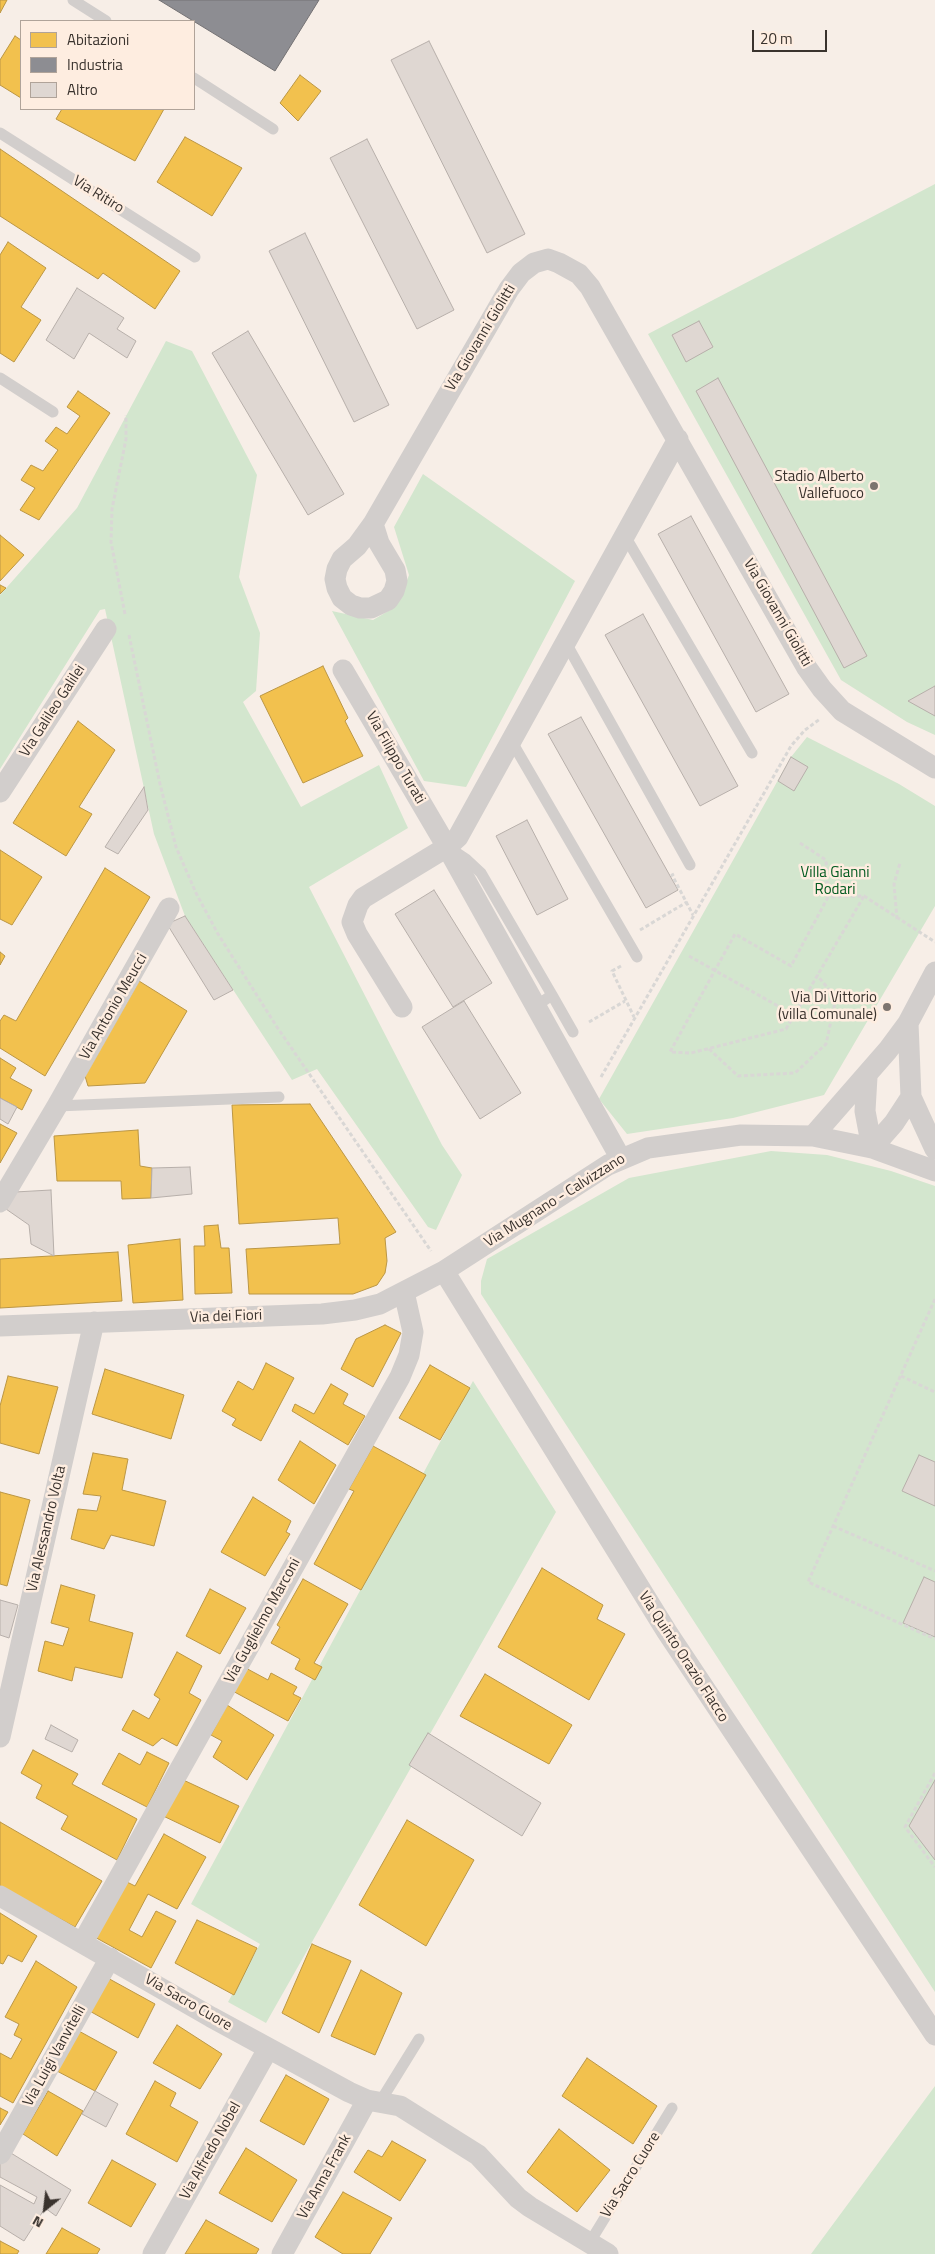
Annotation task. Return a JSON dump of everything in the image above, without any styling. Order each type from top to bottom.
[{"type":"street","name":"Via Giovanni Giolitti","points":[[373,524],[509,289],[521,273],[534,263],[548,259],[559,262],[579,274],[590,286],[807,668],[836,706],[877,735],[935,768]]},
{"type":"street","points":[[402,1008],[357,934],[352,922],[353,914],[363,898],[447,847],[465,827],[678,439]]},
{"type":"street","name":"Via Galileo Galilei","points":[[0,792],[106,629]]},
{"type":"street","name":"Via Filippo Turati","points":[[343,670],[447,847],[544,1001],[588,1099],[621,1159]]},
{"type":"street","name":"Via Antonio Meucci","points":[[0,1202],[170,908]]},
{"type":"street","points":[[813,1136],[867,1077],[908,1023],[935,972]]},
{"type":"street","points":[[908,1023],[911,1097],[935,1149]]},
{"type":"street","points":[[867,1077],[865,1111],[872,1148]]},
{"type":"street","points":[[872,1148],[894,1123],[911,1097]]},
{"type":"street","name":"Via Mugnano - Calvizzano","points":[[444,1270],[608,1165],[648,1148],[742,1135],[813,1136],[872,1148],[935,1171]]},
{"type":"street","name":"Via dei Fiori","points":[[0,1326],[330,1313],[355,1310],[380,1304],[444,1270]]},
{"type":"street","name":"Via Quinto Orazio Flacco","points":[[444,1270],[667,1632],[935,2035]]},
{"type":"street","name":"Via Guglielmo Marconi","points":[[83,1942],[400,1378],[409,1355],[413,1332],[410,1310],[404,1292]]},
{"type":"street","name":"Via Alessandro Volta","points":[[0,1737],[94,1322]]},
{"type":"street","name":"Via Sacro Cuore","points":[[0,1896],[349,2092],[374,2101],[400,2106],[468,2148],[488,2164],[508,2187],[530,2207],[608,2254]]},
{"type":"street","name":"Via Luigi Vanvitelli","points":[[0,2154],[110,1958]]},
{"type":"street","name":"Via Alfredo Nobel","points":[[153,2254],[268,2048]]},
{"type":"street","name":"Via Anna Frank","points":[[282,2254],[374,2101]]},
{"type":"lane","points":[[74,0],[104,20]]},
{"type":"lane","points":[[195,79],[274,130]]},
{"type":"lane","name":"Via Ritiro","points":[[0,133],[195,257]]},
{"type":"lane","points":[[0,378],[54,412]]},
{"type":"lane","points":[[625,536],[752,753]]},
{"type":"lane","points":[[566,643],[690,865]]},
{"type":"lane","points":[[512,742],[637,957]]},
{"type":"lane","name":"Via Filippo Turati","points":[[544,1001],[573,1032]]},
{"type":"lane","points":[[57,1106],[279,1098]]},
{"type":"lane","points":[[374,2101],[419,2039]]},
{"type":"lane","name":"Via Sacro Cuore","points":[[590,2242],[672,2108]]},
{"type":"path","points":[[126,415],[126,439],[112,508],[111,542],[126,617]]},
{"type":"path","points":[[128,626],[160,784],[176,848],[196,894],[218,934],[277,1027],[444,1270]]},
{"type":"path","points":[[588,1099],[791,746],[805,730],[836,706]]},
{"type":"path","points":[[800,844],[826,860],[828,897],[791,966],[735,934],[670,1052],[691,1053],[786,1029],[864,896]]},
{"type":"path","points":[[897,920],[894,884],[900,864]]},
{"type":"path","points":[[690,865],[672,875],[693,915]]},
{"type":"path","points":[[828,897],[864,896],[897,920],[935,942]]},
{"type":"path","points":[[627,938],[687,902]]},
{"type":"path","points":[[689,956],[794,1015]]},
{"type":"path","points":[[634,1018],[612,971],[637,957]]},
{"type":"path","points":[[709,1049],[738,1076],[795,1073],[826,1044],[836,998],[818,975]]},
{"type":"path","points":[[573,1032],[625,1001]]},
{"type":"path","points":[[935,1299],[808,1582],[935,1639]]},
{"type":"path","points":[[901,1376],[935,1392]]},
{"type":"path","points":[[833,1526],[935,1571]]},
{"type":"path","points":[[935,1773],[904,1827],[935,1867]]},
{"type":"green space","name":"Stadio Alberto Vallefuoco","points":[[935,184],[935,735],[907,722],[841,680],[648,334]]},
{"type":"green space","points":[[166,341],[192,351],[257,475],[239,577],[260,633],[256,691],[243,702],[301,807],[379,765],[408,828],[309,887],[442,1145],[462,1175],[436,1230],[428,1227],[317,1069],[292,1080],[185,916],[154,834],[105,609],[100,610],[0,769],[0,595],[77,508]]},
{"type":"green space","points":[[423,474],[575,581],[466,787],[424,781],[332,611],[373,620],[390,610],[402,594],[409,575],[394,527]]},
{"type":"green space","name":"Villa Gianni Rodari","points":[[807,737],[899,784],[935,806],[935,906],[824,1095],[733,1118],[627,1134],[599,1099],[791,757]]},
{"type":"green space","points":[[771,1151],[827,1155],[891,1171],[935,1186],[935,1992],[481,1294],[481,1281],[487,1259],[629,1178]]},
{"type":"green space","points":[[473,1381],[556,1512],[266,2023],[228,2002],[260,1944],[191,1904]]},
{"type":"green space","points":[[935,2086],[935,2254],[811,2254]]},
{"type":"building: Abitazioni","points":[[0,0],[7,0],[0,13]]},
{"type":"building: Abitazioni","points":[[15,36],[20,39],[20,97],[0,85],[0,60]]},
{"type":"building: Abitazioni","points":[[300,75],[321,91],[298,121],[280,103]]},
{"type":"building: Abitazioni","points":[[61,110],[163,110],[135,161],[56,119]]},
{"type":"building: Abitazioni","points":[[185,137],[242,168],[212,216],[157,182]]},
{"type":"building: Abitazioni","points":[[0,149],[180,271],[155,309],[103,273],[98,279],[0,216]]},
{"type":"building: Abitazioni","points":[[8,242],[46,268],[21,307],[41,320],[14,362],[0,353],[0,255]]},
{"type":"building: Abitazioni","points":[[78,391],[110,413],[39,520],[20,510],[35,488],[21,480],[31,465],[43,471],[58,450],[45,441],[56,427],[67,434],[80,416],[67,407]]},
{"type":"building: Abitazioni","points":[[0,535],[24,555],[0,581]]},
{"type":"building: Abitazioni","points":[[0,585],[6,588],[0,594]]},
{"type":"building: Abitazioni","points":[[323,666],[348,718],[345,721],[363,756],[303,783],[260,696]]},
{"type":"building: Abitazioni","points":[[78,721],[115,750],[79,807],[92,814],[66,856],[13,823]]},
{"type":"building: Abitazioni","points":[[0,850],[42,877],[12,925],[0,919]]},
{"type":"building: Abitazioni","points":[[105,868],[150,897],[45,1076],[0,1048],[0,1021],[4,1015],[16,1021]]},
{"type":"building: Abitazioni","points":[[0,952],[5,956],[0,965]]},
{"type":"building: Abitazioni","points":[[139,981],[187,1011],[145,1083],[88,1086],[85,1076]]},
{"type":"building: Abitazioni","points":[[0,1058],[16,1068],[10,1078],[32,1090],[22,1110],[0,1098]]},
{"type":"building: Abitazioni","points":[[310,1104],[396,1232],[385,1238],[387,1261],[385,1273],[377,1285],[353,1294],[249,1294],[246,1249],[340,1244],[338,1218],[239,1224],[232,1105]]},
{"type":"building: Abitazioni","points":[[0,1124],[17,1133],[0,1163]]},
{"type":"building: Abitazioni","points":[[138,1130],[140,1166],[152,1168],[151,1198],[122,1199],[121,1181],[57,1181],[54,1136]]},
{"type":"building: Abitazioni","points":[[218,1225],[221,1248],[229,1248],[232,1293],[195,1294],[194,1246],[205,1246],[204,1226]]},
{"type":"building: Abitazioni","points":[[180,1239],[183,1300],[133,1303],[128,1245]]},
{"type":"building: Abitazioni","points":[[118,1252],[122,1301],[0,1308],[0,1259]]},
{"type":"building: Abitazioni","points":[[385,1325],[401,1333],[373,1387],[341,1369],[356,1339]]},
{"type":"building: Abitazioni","points":[[266,1363],[294,1378],[261,1441],[232,1425],[236,1419],[222,1411],[238,1381],[253,1390]]},
{"type":"building: Abitazioni","points":[[430,1365],[470,1388],[440,1440],[399,1418]]},
{"type":"building: Abitazioni","points":[[105,1369],[184,1395],[171,1439],[92,1414]]},
{"type":"building: Abitazioni","points":[[8,1376],[58,1387],[39,1454],[0,1443],[0,1406]]},
{"type":"building: Abitazioni","points":[[331,1384],[348,1394],[343,1404],[365,1416],[348,1445],[292,1411],[295,1404],[314,1414]]},
{"type":"building: Abitazioni","points":[[300,1441],[336,1465],[314,1504],[278,1480]]},
{"type":"building: Abitazioni","points":[[373,1446],[426,1475],[361,1590],[314,1564],[354,1491],[349,1489]]},
{"type":"building: Abitazioni","points":[[93,1453],[128,1459],[122,1490],[166,1501],[154,1546],[111,1535],[104,1549],[71,1539],[78,1509],[97,1511],[101,1496],[83,1494]]},
{"type":"building: Abitazioni","points":[[0,1492],[30,1500],[7,1586],[0,1584]]},
{"type":"building: Abitazioni","points":[[253,1497],[291,1521],[286,1532],[290,1534],[265,1576],[221,1552]]},
{"type":"building: Abitazioni","points":[[542,1568],[603,1605],[597,1619],[625,1634],[589,1700],[498,1647]]},
{"type":"building: Abitazioni","points":[[303,1579],[348,1604],[314,1663],[322,1667],[315,1680],[295,1669],[300,1659],[271,1643],[280,1627],[277,1625]]},
{"type":"building: Abitazioni","points":[[61,1585],[95,1595],[89,1621],[133,1633],[122,1678],[75,1667],[72,1681],[38,1671],[45,1641],[63,1646],[69,1628],[51,1623]]},
{"type":"building: Abitazioni","points":[[210,1589],[246,1608],[220,1654],[186,1636]]},
{"type":"building: Abitazioni","points":[[177,1652],[202,1666],[189,1693],[201,1700],[177,1746],[162,1738],[153,1746],[122,1730],[133,1710],[149,1719],[160,1699],[154,1695]]},
{"type":"building: Abitazioni","points":[[242,1666],[268,1680],[271,1673],[297,1687],[293,1694],[301,1698],[288,1721],[229,1689]]},
{"type":"building: Abitazioni","points":[[485,1674],[572,1725],[549,1764],[460,1716]]},
{"type":"building: Abitazioni","points":[[227,1705],[274,1735],[247,1780],[213,1757],[222,1741],[211,1735]]},
{"type":"building: Abitazioni","points":[[33,1750],[78,1774],[72,1784],[137,1819],[117,1860],[61,1829],[68,1816],[36,1798],[42,1785],[21,1773]]},
{"type":"building: Abitazioni","points":[[147,1752],[169,1763],[147,1807],[102,1784],[119,1753],[140,1765]]},
{"type":"building: Abitazioni","points":[[179,1778],[239,1806],[220,1843],[159,1814]]},
{"type":"building: Abitazioni","points":[[407,1820],[474,1860],[426,1946],[359,1905]]},
{"type":"building: Abitazioni","points":[[0,1822],[102,1881],[75,1927],[0,1886]]},
{"type":"building: Abitazioni","points":[[164,1834],[206,1857],[177,1909],[148,1894],[129,1930],[142,1937],[156,1911],[176,1921],[151,1968],[91,1935],[121,1879],[135,1886]]},
{"type":"building: Abitazioni","points":[[0,1913],[37,1936],[22,1962],[8,1955],[3,1964],[0,1963]]},
{"type":"building: Abitazioni","points":[[197,1920],[257,1948],[234,1995],[175,1963]]},
{"type":"building: Abitazioni","points":[[312,1944],[351,1961],[319,2033],[282,2013]]},
{"type":"building: Abitazioni","points":[[36,1961],[77,1987],[13,2103],[0,2096],[0,2053],[11,2059],[22,2039],[14,2035],[19,2024],[5,2017]]},
{"type":"building: Abitazioni","points":[[361,1970],[402,1993],[375,2055],[331,2036]]},
{"type":"building: Abitazioni","points":[[104,1976],[155,2004],[138,2038],[86,2009]]},
{"type":"building: Abitazioni","points":[[177,2025],[222,2054],[200,2089],[153,2063]]},
{"type":"building: Abitazioni","points":[[77,2030],[117,2052],[95,2091],[55,2070]]},
{"type":"building: Abitazioni","points":[[587,2058],[657,2106],[633,2144],[562,2096]]},
{"type":"building: Abitazioni","points":[[286,2075],[329,2099],[304,2145],[260,2121]]},
{"type":"building: Abitazioni","points":[[155,2081],[176,2093],[170,2106],[198,2122],[177,2162],[126,2134]]},
{"type":"building: Abitazioni","points":[[48,2091],[83,2111],[57,2156],[23,2134]]},
{"type":"building: Abitazioni","points":[[0,2108],[8,2112],[0,2125]]},
{"type":"building: Abitazioni","points":[[559,2129],[610,2170],[577,2212],[527,2172]]},
{"type":"building: Abitazioni","points":[[392,2141],[426,2160],[400,2201],[354,2172],[368,2150],[382,2157]]},
{"type":"building: Abitazioni","points":[[246,2148],[297,2180],[272,2222],[219,2193]]},
{"type":"building: Abitazioni","points":[[112,2160],[156,2184],[131,2227],[88,2203]]},
{"type":"building: Abitazioni","points":[[343,2192],[392,2218],[370,2254],[343,2254],[315,2237]]},
{"type":"building: Abitazioni","points":[[206,2220],[259,2249],[256,2254],[185,2254]]},
{"type":"building: Abitazioni","points":[[62,2228],[100,2249],[97,2254],[46,2254]]},
{"type":"building: Abitazioni","points":[[0,2241],[19,2251],[17,2254],[0,2254]]},
{"type":"building: Industria","points":[[159,0],[319,0],[275,71],[195,22],[195,20],[192,20]]},
{"type":"building: Altro","points":[[429,41],[525,234],[487,253],[391,60]]},
{"type":"building: Altro","points":[[367,139],[454,310],[417,329],[330,158]]},
{"type":"building: Altro","points":[[305,233],[389,405],[354,422],[269,251]]},
{"type":"building: Altro","points":[[77,288],[124,318],[117,329],[136,341],[127,358],[89,333],[74,359],[46,340]]},
{"type":"building: Altro","points":[[699,321],[713,347],[686,362],[672,335]]},
{"type":"building: Altro","points":[[248,331],[344,494],[308,515],[212,353]]},
{"type":"building: Altro","points":[[718,378],[867,656],[844,668],[696,391]]},
{"type":"building: Altro","points":[[691,516],[789,694],[756,712],[658,534]]},
{"type":"building: Altro","points":[[643,614],[738,786],[700,806],[605,635]]},
{"type":"building: Altro","points":[[935,686],[935,716],[908,701]]},
{"type":"building: Altro","points":[[581,717],[678,890],[646,908],[548,734]]},
{"type":"building: Altro","points":[[791,757],[808,767],[794,791],[778,781]]},
{"type":"building: Altro","points":[[144,787],[148,810],[118,854],[105,847]]},
{"type":"building: Altro","points":[[527,820],[568,899],[537,915],[496,836]]},
{"type":"building: Altro","points":[[434,890],[492,983],[453,1007],[395,914]]},
{"type":"building: Altro","points":[[185,916],[233,990],[214,1000],[167,924]]},
{"type":"building: Altro","points":[[464,1001],[521,1093],[480,1119],[422,1027]]},
{"type":"building: Altro","points":[[0,1098],[17,1107],[8,1124],[0,1119]]},
{"type":"building: Altro","points":[[190,1167],[192,1194],[151,1198],[152,1168]]},
{"type":"building: Altro","points":[[51,1190],[54,1256],[31,1244],[29,1225],[6,1209],[15,1192]]},
{"type":"building: Altro","points":[[919,1455],[935,1462],[935,1506],[902,1491]]},
{"type":"building: Altro","points":[[924,1577],[935,1582],[935,1637],[903,1623]]},
{"type":"building: Altro","points":[[0,1600],[18,1605],[9,1638],[0,1635]]},
{"type":"building: Altro","points":[[51,1725],[78,1740],[72,1752],[45,1739]]},
{"type":"building: Altro","points":[[428,1733],[541,1803],[522,1836],[409,1765]]},
{"type":"building: Altro","points":[[935,1780],[935,1860],[909,1826]]},
{"type":"building: Altro","points":[[95,2091],[118,2104],[106,2127],[82,2114]]},
{"type":"building: Altro","points":[[6,2150],[71,2190],[56,2216],[45,2208],[24,2241],[0,2226],[0,2185],[34,2204],[37,2197],[0,2177],[0,2161]]},
{"type":"place","name":"Stadio Alberto Vallefuoco","points":[[874,486]]},
{"type":"place","name":"Via Di Vittorio (villa Comunale)","points":[[887,1007]]}]
